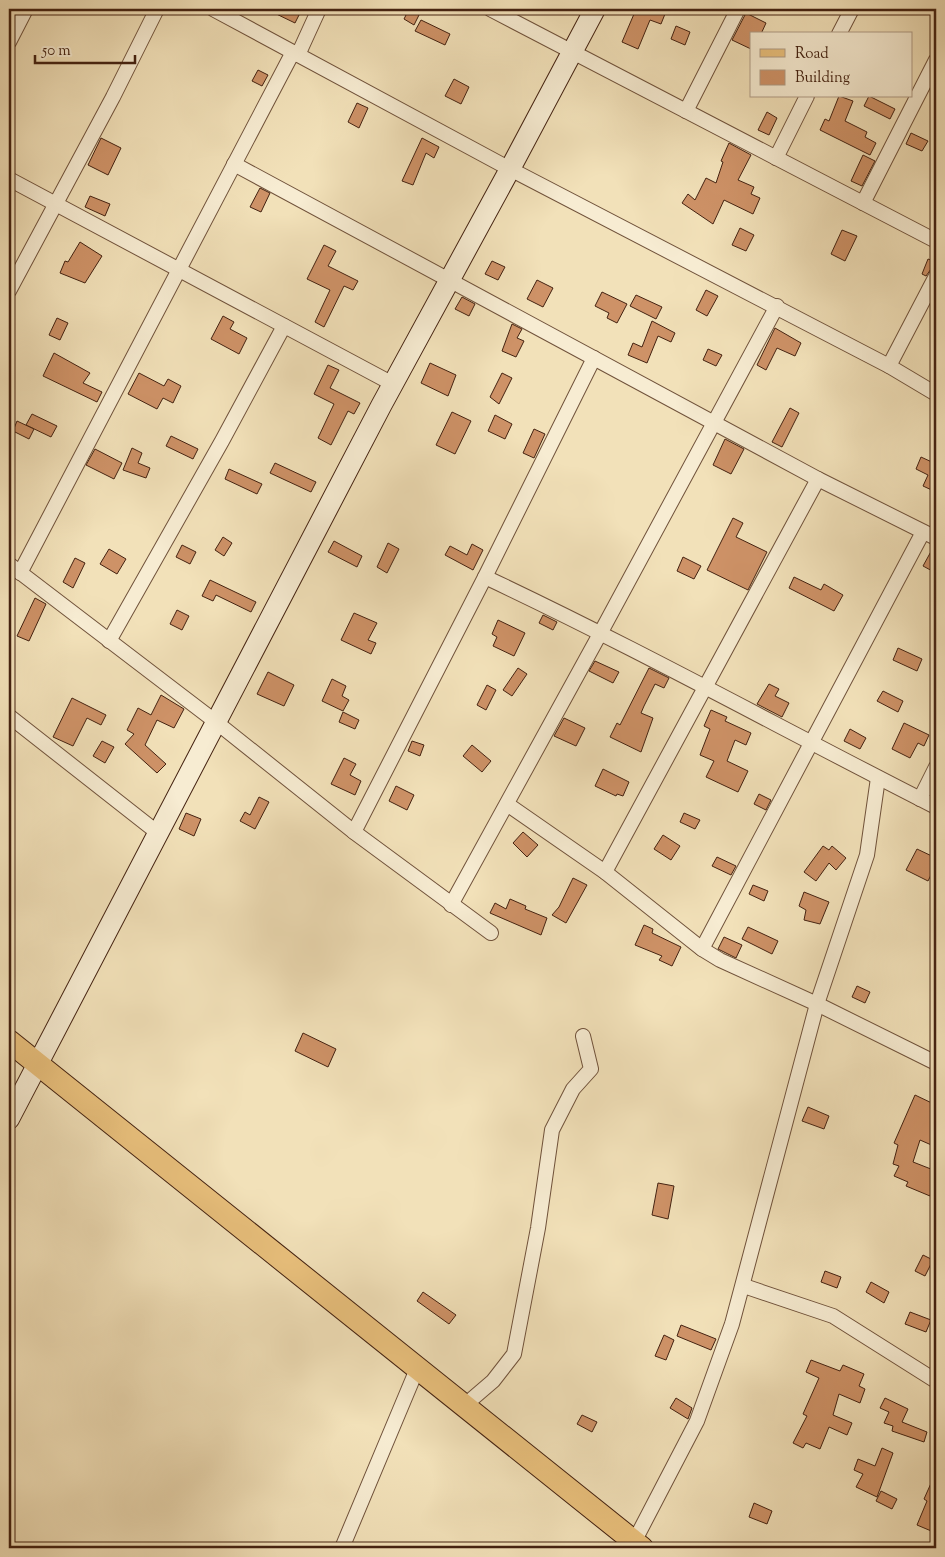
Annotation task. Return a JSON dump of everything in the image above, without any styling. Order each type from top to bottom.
[{"type":"main road","points":[[9,1041],[417,1369],[465,1404],[636,1546]]},
{"type":"street","points":[[9,42],[26,9]]},
{"type":"street","points":[[9,291],[114,97],[157,9]]},
{"type":"street","points":[[213,9],[510,169],[777,306],[889,366],[936,394]]},
{"type":"street","points":[[20,574],[178,269],[319,9]]},
{"type":"street","points":[[490,9],[936,241]]},
{"type":"street","points":[[9,1119],[393,384],[510,169],[594,9]]},
{"type":"street","points":[[686,111],[738,9]]},
{"type":"street","points":[[840,32],[852,9]]},
{"type":"street","points":[[863,203],[936,60]]},
{"type":"street","points":[[776,158],[806,98]]},
{"type":"street","points":[[234,164],[818,479],[936,538]]},
{"type":"street","points":[[9,179],[393,384]]},
{"type":"street","points":[[889,366],[936,276]]},
{"type":"street","points":[[451,905],[602,632],[777,306]]},
{"type":"street","points":[[109,641],[284,326]]},
{"type":"street","points":[[354,832],[485,577],[594,358]]},
{"type":"street","points":[[605,872],[818,479]]},
{"type":"street","points":[[702,949],[923,532]]},
{"type":"street","points":[[9,564],[216,722],[354,832],[491,933]]},
{"type":"street","points":[[485,577],[602,632],[705,688],[936,807]]},
{"type":"street","points":[[9,716],[158,833]]},
{"type":"street","points":[[920,799],[936,767]]},
{"type":"street","points":[[636,1546],[697,1421],[744,1286],[817,1004],[867,855],[878,778]]},
{"type":"street","points":[[507,804],[605,872],[702,949],[720,960],[817,1004],[936,1062]]},
{"type":"street","points":[[465,1404],[493,1381],[514,1354],[538,1228],[552,1130],[573,1089],[591,1069],[584,1036]]},
{"type":"street","points":[[744,1286],[833,1316],[936,1381]]},
{"type":"street","points":[[342,1548],[417,1369]]},
{"type":"building","points":[[266,9],[302,9],[295,23]]},
{"type":"building","points":[[409,9],[422,9],[414,25],[404,19]]},
{"type":"building","points":[[623,9],[667,9],[661,24],[650,20],[638,49],[622,42],[634,14]]},
{"type":"building","points":[[746,13],[766,23],[762,32],[750,32],[750,49],[732,40]]},
{"type":"building","points":[[421,20],[450,34],[445,45],[415,31]]},
{"type":"building","points":[[676,26],[690,32],[685,45],[671,39]]},
{"type":"building","points":[[258,70],[268,75],[262,86],[252,81]]},
{"type":"building","points":[[454,79],[469,87],[461,104],[445,96]]},
{"type":"building","points":[[838,98],[853,101],[845,121],[867,132],[865,137],[876,143],[870,155],[820,130],[825,119],[829,121]]},
{"type":"building","points":[[868,98],[873,98],[895,109],[890,119],[864,106]]},
{"type":"building","points":[[357,103],[368,108],[359,128],[348,122]]},
{"type":"building","points":[[767,112],[777,118],[769,135],[758,130]]},
{"type":"building","points":[[911,133],[928,141],[922,151],[906,144]]},
{"type":"building","points":[[101,138],[121,148],[108,175],[88,165]]},
{"type":"building","points":[[422,138],[439,147],[434,158],[426,153],[413,185],[402,181]]},
{"type":"building","points":[[729,143],[751,155],[738,180],[754,187],[751,194],[760,198],[753,214],[724,200],[713,224],[682,203],[688,194],[695,200],[706,178],[716,183],[723,162],[721,161]]},
{"type":"building","points":[[863,155],[875,161],[862,186],[851,181]]},
{"type":"building","points":[[260,188],[270,193],[261,212],[250,207]]},
{"type":"building","points":[[90,196],[110,204],[105,216],[85,207]]},
{"type":"building","points":[[740,228],[754,235],[746,251],[732,245]]},
{"type":"building","points":[[842,230],[857,236],[845,261],[831,254]]},
{"type":"building","points":[[80,242],[102,256],[85,283],[60,273],[65,261],[68,262]]},
{"type":"building","points":[[324,245],[336,251],[328,266],[358,281],[353,290],[344,286],[324,327],[315,322],[330,290],[307,279]]},
{"type":"building","points":[[928,259],[936,262],[936,267],[931,269],[926,276],[922,274]]},
{"type":"building","points":[[492,261],[505,267],[498,280],[485,274]]},
{"type":"building","points":[[537,280],[553,288],[543,307],[527,299]]},
{"type":"building","points":[[706,290],[718,296],[707,316],[696,310]]},
{"type":"building","points":[[602,292],[627,304],[617,323],[607,318],[609,313],[595,306]]},
{"type":"building","points":[[636,295],[662,307],[656,319],[630,306]]},
{"type":"building","points":[[462,297],[475,304],[469,316],[455,309]]},
{"type":"building","points":[[223,316],[234,322],[230,329],[247,338],[239,354],[211,339]]},
{"type":"building","points":[[57,318],[68,323],[60,340],[49,335]]},
{"type":"building","points":[[652,321],[675,333],[671,342],[658,336],[647,363],[628,355],[633,343],[642,347]]},
{"type":"building","points":[[512,324],[522,329],[517,338],[524,341],[516,357],[502,351]]},
{"type":"building","points":[[775,328],[801,343],[795,356],[777,348],[766,370],[757,365]]},
{"type":"building","points":[[708,349],[722,355],[716,366],[703,360]]},
{"type":"building","points":[[54,353],[90,373],[83,383],[102,392],[97,402],[43,376]]},
{"type":"building","points":[[430,363],[456,375],[448,396],[421,383]]},
{"type":"building","points":[[328,365],[339,370],[330,388],[360,403],[354,414],[348,411],[331,445],[318,438],[334,404],[314,394]]},
{"type":"building","points":[[139,373],[164,386],[168,379],[181,386],[173,403],[163,398],[157,409],[128,394]]},
{"type":"building","points":[[502,373],[512,378],[499,404],[490,397]]},
{"type":"building","points":[[790,408],[799,413],[782,447],[772,442]]},
{"type":"building","points":[[452,412],[471,421],[455,454],[436,445]]},
{"type":"building","points":[[32,414],[57,426],[51,437],[26,425]]},
{"type":"building","points":[[495,415],[512,424],[505,439],[488,431]]},
{"type":"building","points":[[17,421],[34,429],[29,439],[13,431]]},
{"type":"building","points":[[534,429],[545,434],[534,458],[523,453]]},
{"type":"building","points":[[171,436],[198,449],[193,459],[166,446]]},
{"type":"building","points":[[725,439],[744,449],[731,474],[713,465]]},
{"type":"building","points":[[132,448],[142,453],[138,463],[150,468],[146,478],[123,470]]},
{"type":"building","points":[[95,449],[122,463],[114,479],[86,465]]},
{"type":"building","points":[[921,457],[934,463],[936,457],[936,492],[923,486],[928,475],[916,469]]},
{"type":"building","points":[[275,463],[316,482],[311,492],[270,473]]},
{"type":"building","points":[[229,469],[262,484],[257,494],[225,479]]},
{"type":"building","points":[[733,518],[743,523],[736,537],[767,552],[748,590],[707,570]]},
{"type":"building","points":[[223,537],[232,543],[224,556],[215,550]]},
{"type":"building","points":[[334,541],[362,556],[357,567],[328,552]]},
{"type":"building","points":[[388,543],[399,549],[387,573],[377,567]]},
{"type":"building","points":[[472,544],[483,550],[473,570],[445,555],[450,546],[467,555]]},
{"type":"building","points":[[182,545],[196,552],[190,564],[176,557]]},
{"type":"building","points":[[934,546],[936,547],[936,573],[923,566]]},
{"type":"building","points":[[109,549],[126,559],[117,574],[100,564]]},
{"type":"building","points":[[683,557],[701,566],[694,579],[677,571]]},
{"type":"building","points":[[75,558],[85,563],[73,588],[63,582]]},
{"type":"building","points":[[794,577],[821,590],[824,584],[843,595],[834,611],[789,588]]},
{"type":"building","points":[[210,580],[256,602],[251,612],[216,595],[213,601],[202,596]]},
{"type":"building","points":[[35,598],[46,604],[29,641],[17,636]]},
{"type":"building","points":[[177,610],[189,616],[182,630],[170,624]]},
{"type":"building","points":[[354,613],[377,623],[368,640],[376,643],[371,654],[341,640]]},
{"type":"building","points":[[543,615],[557,622],[553,630],[539,623]]},
{"type":"building","points":[[498,620],[525,633],[514,656],[493,646],[497,637],[492,634]]},
{"type":"building","points":[[898,648],[922,659],[917,671],[893,660]]},
{"type":"building","points":[[595,661],[619,672],[613,683],[589,671]]},
{"type":"building","points":[[518,668],[527,674],[512,696],[503,690]]},
{"type":"building","points":[[649,668],[669,678],[664,688],[655,684],[641,713],[653,718],[641,752],[610,737],[617,723],[620,725]]},
{"type":"building","points":[[268,672],[294,685],[284,706],[257,694]]},
{"type":"building","points":[[332,679],[346,686],[342,696],[349,700],[343,711],[322,701]]},
{"type":"building","points":[[769,684],[779,689],[775,696],[789,703],[782,717],[757,704]]},
{"type":"building","points":[[487,685],[496,690],[486,710],[477,705]]},
{"type":"building","points":[[883,691],[903,701],[898,712],[877,701]]},
{"type":"building","points":[[161,695],[184,709],[174,728],[157,720],[145,745],[166,764],[157,773],[125,744],[134,734],[127,730],[138,708],[151,715]]},
{"type":"building","points":[[72,698],[106,715],[101,725],[87,718],[73,746],[53,737]]},
{"type":"building","points":[[711,710],[727,717],[725,721],[751,733],[746,745],[735,740],[727,761],[748,771],[738,792],[706,777],[714,761],[700,755],[710,729],[704,726]]},
{"type":"building","points":[[343,712],[359,720],[355,729],[339,722]]},
{"type":"building","points":[[564,718],[585,728],[576,746],[554,736]]},
{"type":"building","points":[[904,723],[929,735],[924,746],[918,743],[910,758],[892,749]]},
{"type":"building","points":[[850,729],[866,738],[860,749],[844,741]]},
{"type":"building","points":[[102,741],[114,747],[105,763],[93,756]]},
{"type":"building","points":[[412,741],[424,745],[420,756],[408,751]]},
{"type":"building","points":[[472,745],[491,761],[482,772],[463,756]]},
{"type":"building","points":[[344,758],[356,764],[350,775],[361,781],[355,795],[331,784]]},
{"type":"building","points":[[603,769],[629,782],[623,796],[617,794],[616,796],[595,786]]},
{"type":"building","points":[[396,786],[414,795],[407,810],[389,801]]},
{"type":"building","points":[[759,794],[771,800],[766,810],[754,804]]},
{"type":"building","points":[[259,797],[269,802],[255,829],[240,821],[245,812],[250,815]]},
{"type":"building","points":[[186,813],[201,819],[194,836],[179,829]]},
{"type":"building","points":[[684,813],[700,820],[695,829],[680,822]]},
{"type":"building","points":[[523,832],[538,845],[527,857],[513,843]]},
{"type":"building","points":[[663,835],[680,846],[671,860],[654,849]]},
{"type":"building","points":[[823,846],[829,850],[832,846],[846,858],[836,870],[829,863],[816,881],[804,872]]},
{"type":"building","points":[[917,849],[936,858],[936,865],[928,881],[906,870]]},
{"type":"building","points":[[717,857],[736,866],[731,875],[712,866]]},
{"type":"building","points":[[573,878],[587,885],[566,923],[552,915],[559,907]]},
{"type":"building","points":[[753,885],[768,891],[764,901],[749,894]]},
{"type":"building","points":[[804,892],[829,902],[820,924],[804,920],[806,910],[799,906]]},
{"type":"building","points":[[510,899],[526,906],[525,909],[547,918],[541,935],[490,913],[495,903],[506,909]]},
{"type":"building","points":[[644,925],[653,929],[652,933],[681,947],[672,966],[659,960],[662,956],[635,945]]},
{"type":"building","points":[[748,927],[778,941],[772,954],[742,939]]},
{"type":"building","points":[[724,937],[742,945],[736,958],[718,949]]},
{"type":"building","points":[[857,986],[870,992],[865,1003],[852,997]]},
{"type":"building","points":[[303,1033],[336,1049],[328,1067],[295,1051]]},
{"type":"building","points":[[915,1095],[936,1105],[936,1147],[920,1140],[913,1162],[936,1171],[930,1196],[906,1186],[908,1182],[894,1176],[899,1166],[893,1164],[898,1145],[894,1143]]},
{"type":"building","points":[[808,1107],[829,1116],[824,1129],[802,1121]]},
{"type":"building","points":[[658,1183],[674,1186],[668,1219],[652,1215]]},
{"type":"building","points":[[923,1255],[933,1260],[925,1276],[915,1271]]},
{"type":"building","points":[[825,1271],[841,1277],[837,1288],[821,1282]]},
{"type":"building","points":[[871,1282],[889,1292],[884,1303],[866,1292]]},
{"type":"building","points":[[423,1292],[456,1315],[449,1324],[417,1301]]},
{"type":"building","points":[[910,1312],[931,1320],[926,1332],[905,1324]]},
{"type":"building","points":[[681,1325],[716,1339],[711,1350],[677,1336]]},
{"type":"building","points":[[664,1335],[674,1340],[666,1360],[655,1356]]},
{"type":"building","points":[[811,1360],[840,1371],[843,1365],[864,1374],[859,1386],[865,1389],[860,1403],[839,1394],[833,1415],[852,1423],[847,1435],[829,1427],[820,1449],[806,1443],[803,1448],[793,1443],[807,1416],[803,1414],[819,1378],[806,1372]]},
{"type":"building","points":[[676,1398],[692,1408],[688,1419],[670,1408]]},
{"type":"building","points":[[885,1398],[908,1409],[902,1422],[927,1432],[924,1442],[892,1431],[893,1426],[884,1423],[889,1412],[880,1408]]},
{"type":"building","points":[[582,1415],[597,1422],[592,1432],[577,1424]]},
{"type":"building","points":[[882,1448],[893,1453],[877,1497],[856,1487],[863,1474],[854,1470],[858,1459],[875,1466]]},
{"type":"building","points":[[936,1472],[936,1533],[917,1525],[927,1501],[924,1499]]},
{"type":"building","points":[[881,1491],[897,1499],[892,1509],[876,1501]]},
{"type":"building","points":[[754,1503],[772,1511],[767,1524],[749,1517]]}]
